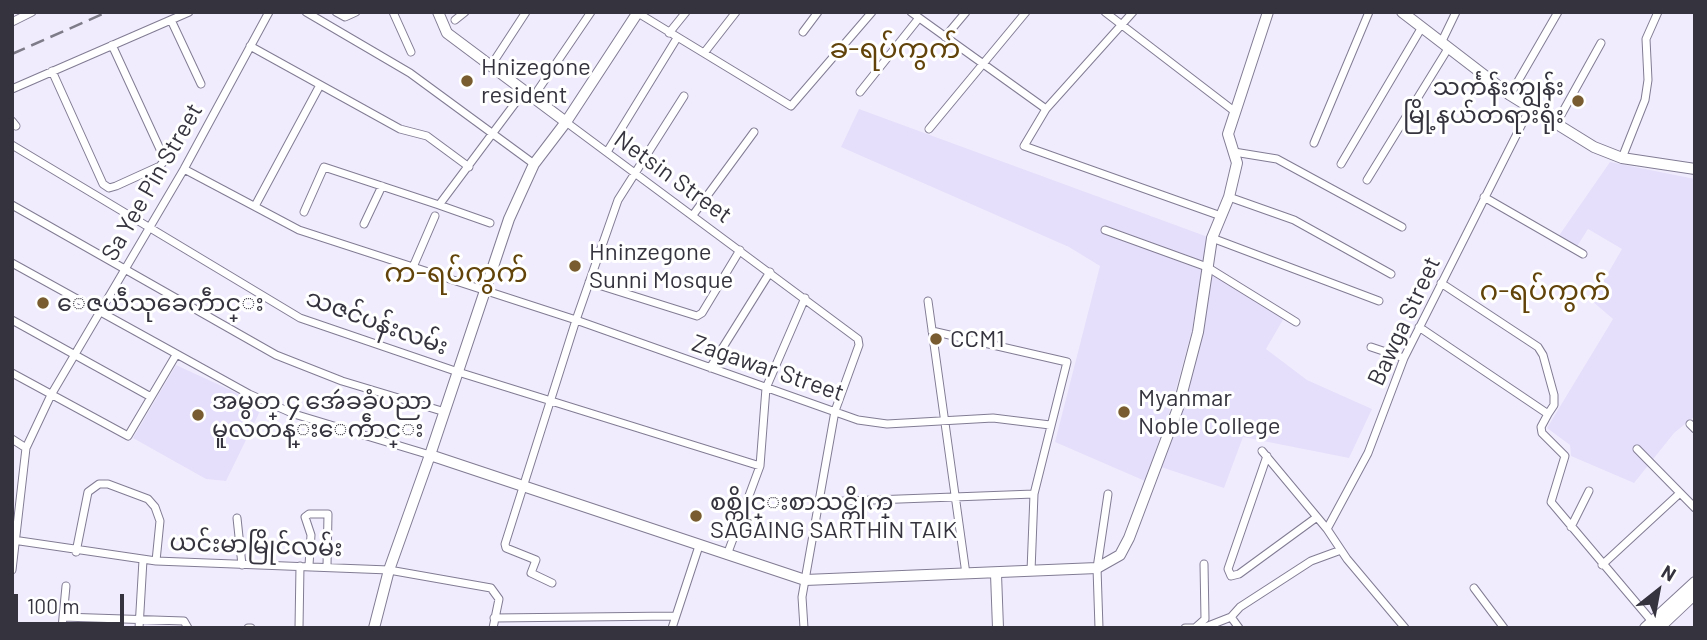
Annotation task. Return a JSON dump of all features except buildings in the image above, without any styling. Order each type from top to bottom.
[{"type":"street","points":[[12,22],[32,12]]},
{"type":"street","points":[[12,89],[189,12]]},
{"type":"street","name":"Sa Yee Pin Street","points":[[12,570],[26,448],[51,395],[184,169],[269,12]]},
{"type":"street","points":[[306,12],[410,73],[534,164]]},
{"type":"street","points":[[336,12],[345,18],[356,12]]},
{"type":"street","points":[[393,12],[411,52]]},
{"type":"street","points":[[438,12],[447,33],[566,122]]},
{"type":"street","points":[[455,20],[466,12]]},
{"type":"street","points":[[496,58],[526,12]]},
{"type":"street","points":[[538,90],[591,12]]},
{"type":"street","points":[[669,33],[686,12]]},
{"type":"street","points":[[704,53],[736,12]]},
{"type":"street","points":[[803,32],[818,12]]},
{"type":"street","points":[[374,628],[388,570],[445,412],[509,219],[534,164],[566,122],[638,13],[791,106],[872,12]]},
{"type":"street","points":[[911,12],[1046,109]]},
{"type":"street","points":[[945,37],[966,12]]},
{"type":"street","points":[[929,129],[1026,12]]},
{"type":"street","points":[[1105,12],[1234,111]]},
{"type":"street","points":[[1133,12],[1046,109],[1024,142],[1026,149],[1221,216]]},
{"type":"street","points":[[12,263],[176,355],[294,414],[430,455],[805,580],[1097,568],[1120,555],[1129,538],[1178,408],[1198,332],[1212,238],[1229,197],[1237,163],[1228,134],[1268,12]]},
{"type":"street","points":[[1314,143],[1368,12]]},
{"type":"street","points":[[1402,12],[1510,94],[1594,147],[1622,158],[1694,169]]},
{"type":"street","points":[[1367,180],[1445,44],[1456,12]]},
{"type":"street","points":[[1510,94],[1558,12]]},
{"type":"street","points":[[1622,158],[1645,100],[1648,80],[1646,39],[1658,12]]},
{"type":"street","points":[[860,92],[919,18]]},
{"type":"street","points":[[171,20],[201,84]]},
{"type":"street","points":[[1341,163],[1422,27]]},
{"type":"street","points":[[607,152],[677,38]]},
{"type":"street","points":[[1556,124],[1601,43]]},
{"type":"street","points":[[52,71],[103,184],[109,188],[116,186],[160,166],[165,160],[113,45]]},
{"type":"street","points":[[250,46],[319,87],[400,129],[427,136],[469,167]]},
{"type":"street","points":[[255,206],[319,87]]},
{"type":"street","points":[[439,205],[525,90]]},
{"type":"street","points":[[552,583],[531,573],[536,560],[504,547],[576,320],[618,200],[684,96]]},
{"type":"street","name":"Bawga Street","points":[[1327,530],[1368,453],[1404,358],[1530,108]]},
{"type":"street","name":"Netsin Street","points":[[566,122],[858,339],[859,345],[835,411]]},
{"type":"street","points":[[693,215],[754,132]]},
{"type":"street","name":"သဇင်ပန်းလမ်း","points":[[12,145],[300,318],[458,372],[551,398],[760,466]]},
{"type":"street","points":[[1234,152],[1277,159],[1402,228]]},
{"type":"street","points":[[304,212],[324,167],[491,223]]},
{"type":"street","name":"Zagawar Street","points":[[184,169],[299,230],[576,320],[858,420],[887,424],[993,418],[1050,425]]},
{"type":"street","points":[[364,224],[382,186]]},
{"type":"street","points":[[1229,197],[1294,220],[1391,274]]},
{"type":"street","points":[[1485,197],[1583,254]]},
{"type":"street","points":[[12,205],[276,355],[342,381],[445,412]]},
{"type":"street","points":[[412,267],[435,216]]},
{"type":"street","points":[[1105,230],[1208,267],[1296,322]]},
{"type":"street","points":[[1212,238],[1379,301]]},
{"type":"street","points":[[589,282],[696,316],[702,313],[740,250]]},
{"type":"street","points":[[710,368],[770,272]]},
{"type":"street","points":[[1441,283],[1538,347],[1544,355],[1554,405],[1541,426],[1542,433],[1565,456],[1551,502],[1602,565],[1656,625]]},
{"type":"street","points":[[727,555],[760,466],[766,388],[805,298]]},
{"type":"street","points":[[928,301],[966,574]]},
{"type":"street","points":[[12,320],[151,397]]},
{"type":"street","points":[[1419,327],[1548,414]]},
{"type":"street","points":[[932,331],[1064,359],[1066,366],[1034,494],[1031,571]]},
{"type":"street","points":[[1371,347],[1404,358]]},
{"type":"street","points":[[12,373],[128,436],[176,355]]},
{"type":"street","points":[[804,628],[805,580],[835,411]]},
{"type":"street","points":[[12,439],[26,448]]},
{"type":"street","points":[[1637,449],[1695,509]]},
{"type":"street","points":[[1317,517],[1238,575],[1231,576],[1228,569],[1265,454],[1317,517],[1405,628]]},
{"type":"street","points":[[76,552],[88,492],[99,484],[108,484],[148,499],[159,514],[156,561]]},
{"type":"street","points":[[1571,527],[1589,491]]},
{"type":"street","points":[[1602,565],[1680,493]]},
{"type":"street","points":[[820,502],[1034,494]]},
{"type":"street","points":[[1099,628],[1097,568],[1108,494]]},
{"type":"street","points":[[299,628],[311,534],[305,517],[309,514],[328,514],[327,566]]},
{"type":"street","points":[[236,518],[242,565]]},
{"type":"street","name":"ယင်းမာမြိုင်လမ်း","points":[[15,540],[76,552],[143,560],[388,570],[491,588],[497,592],[499,599],[494,618]]},
{"type":"street","points":[[672,628],[699,546]]},
{"type":"street","points":[[1203,628],[1231,617],[1240,607],[1311,561],[1341,550]]},
{"type":"street","points":[[139,624],[143,560]]},
{"type":"street","points":[[1185,628],[1196,627],[1205,619],[1204,564]]},
{"type":"street","points":[[996,574],[998,628]]},
{"type":"street","points":[[1656,625],[1695,582]]},
{"type":"street","points":[[62,628],[66,586]]},
{"type":"street","points":[[1474,588],[1504,628]]},
{"type":"street","points":[[1656,625],[1695,594]]},
{"type":"street","points":[[494,628],[494,618],[675,616]]},
{"type":"street","points":[[63,617],[139,624],[184,621],[188,628]]},
{"type":"street","points":[[572,617],[572,628]]},
{"type":"street","points":[[1231,617],[1239,628]]},
{"type":"shaded area","points":[[859,109],[1208,237],[1192,330],[1172,404],[1145,481],[1055,442],[1100,266],[1069,247],[841,147]]},
{"type":"shaded area","points":[[1610,162],[1695,179],[1695,416],[1674,433],[1634,483],[1571,456],[1570,445],[1547,428],[1613,319],[1592,301],[1622,249],[1588,229],[1576,248],[1558,237]]},
{"type":"shaded area","points":[[1212,273],[1284,318],[1266,349],[1307,380],[1372,409],[1349,458],[1243,437],[1224,488],[1161,467]]},
{"type":"shaded area","points":[[176,365],[263,405],[226,481],[206,479],[133,438]]},
{"type":"railway","points":[[12,54],[107,12]]},
{"type":"place","name":"Hnizegone resident","points":[[467,81]]},
{"type":"place","name":"သင်္ကန်းကျွန်း မြို့နယ်တရားရုံး","points":[[1578,101]]},
{"type":"place","name":"Hninzegone Sunni Mosque","points":[[575,266]]},
{"type":"place","name":"ေဇယဵသုခေကဵာင္း","points":[[43,303]]},
{"type":"place","name":"CCM1","points":[[936,339]]},
{"type":"place","name":"Myanmar Noble College","points":[[1124,412]]},
{"type":"place","name":"အမွတ္ ၄ အေဴခခံပညာ မူလတန္းေကဵာင္း","points":[[198,415]]},
{"type":"place","name":"စစ္ကိုင္းစာသင္တိုက္ SAGAING SARTHIN TAIK","points":[[696,516]]},
{"type":"district","name":"ခ-ရပ်ကွက်","points":[[895,49]]},
{"type":"district","name":"က-ရပ်ကွက်","points":[[456,273]]},
{"type":"district","name":"ဂ-ရပ်ကွက်","points":[[1545,291]]}]
